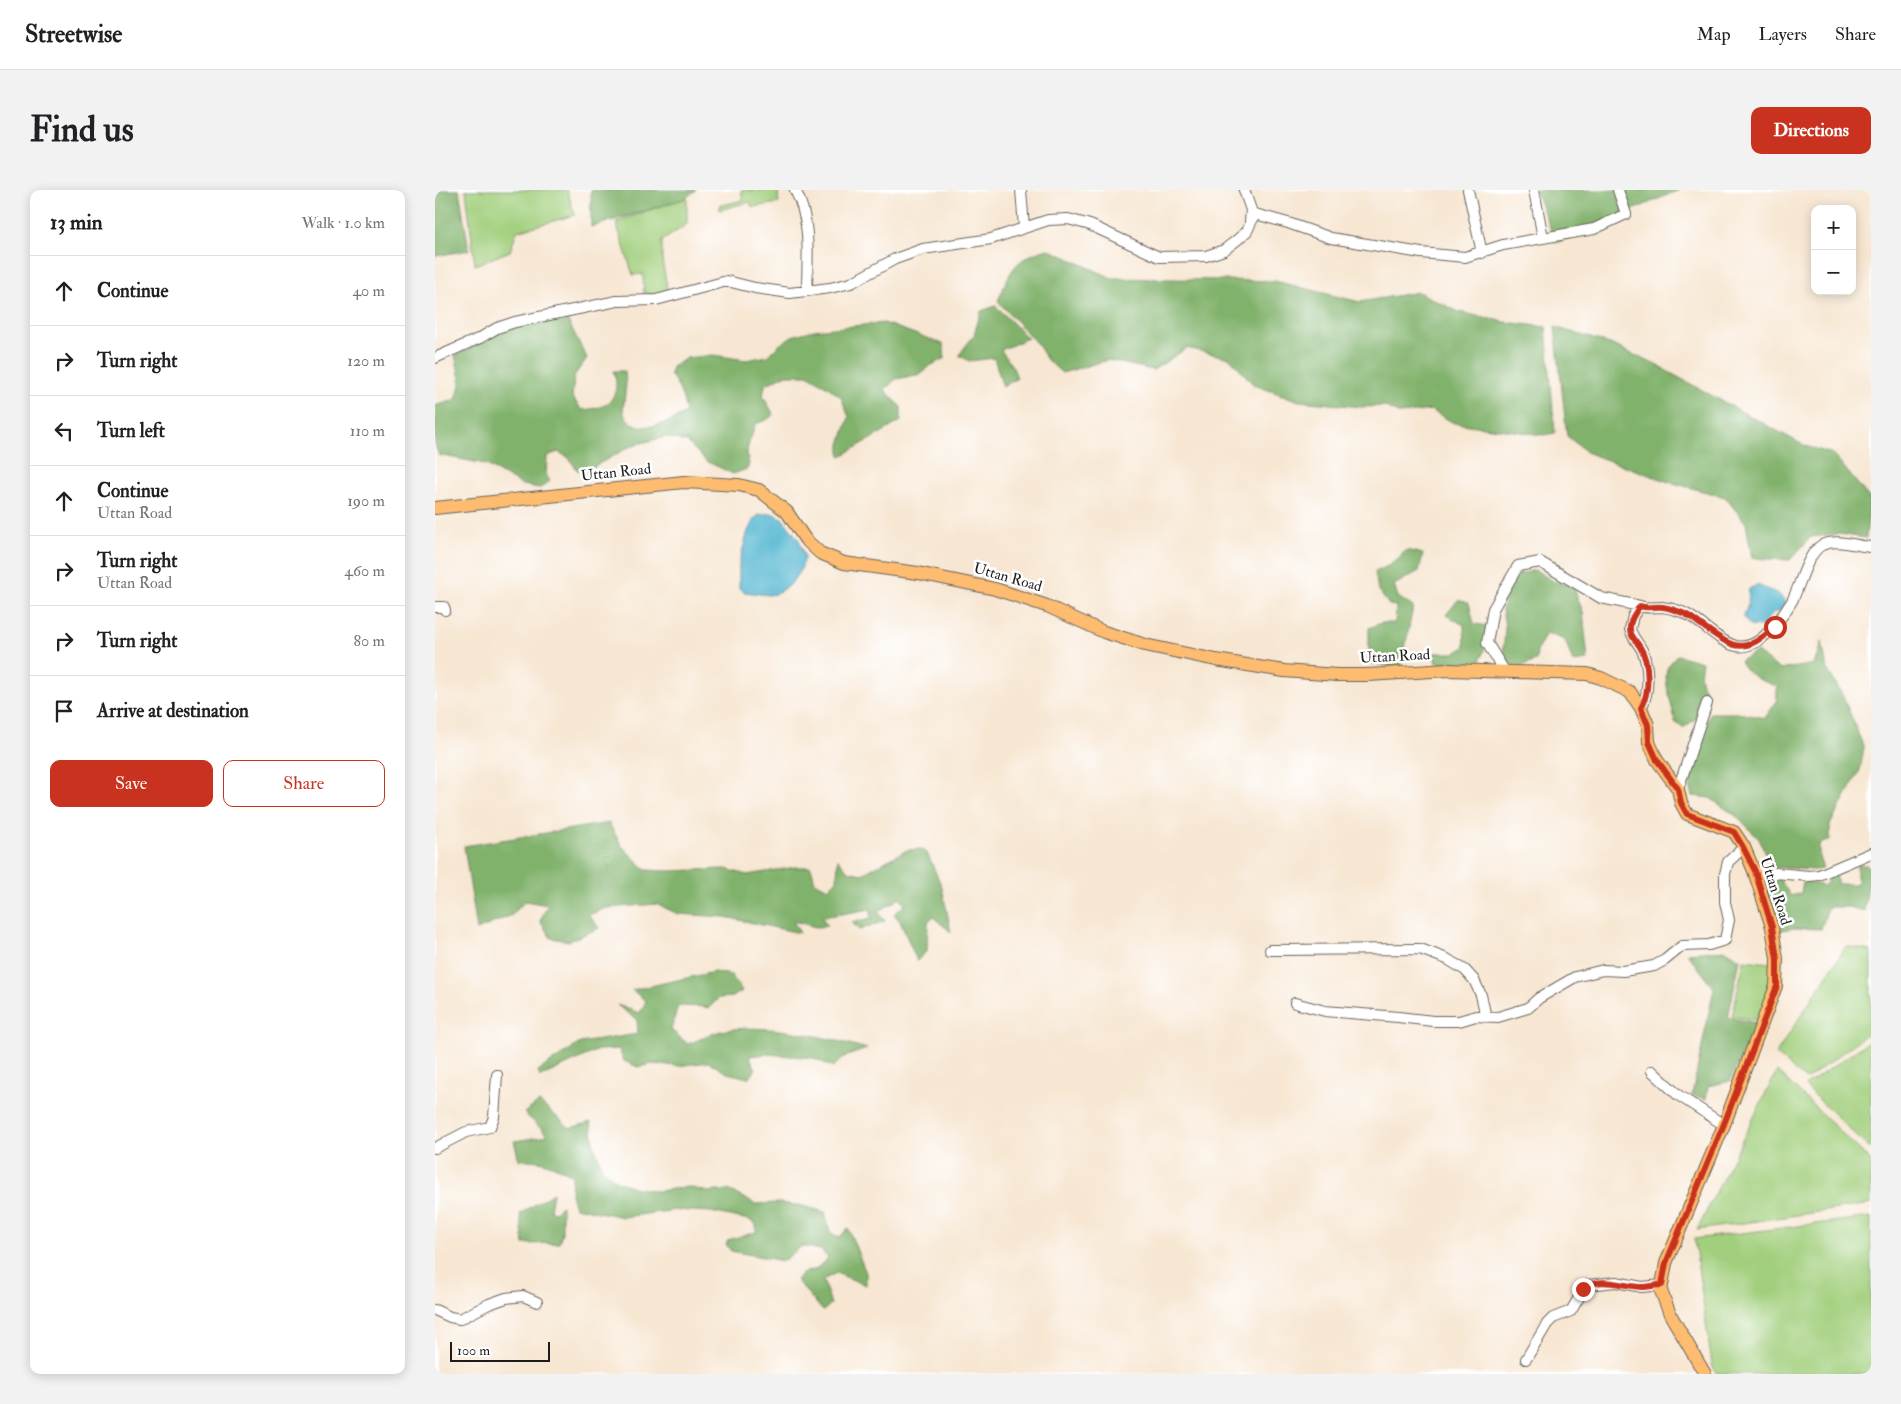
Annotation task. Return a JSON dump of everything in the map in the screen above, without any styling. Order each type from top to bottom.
[{"type":"main road","name":"Uttan Road","points":[[435,508],[683,482],[739,484],[759,490],[787,512],[805,539],[821,553],[844,563],[926,574],[995,589],[1047,606],[1104,632],[1145,645],[1217,660],[1293,672],[1360,675],[1448,670],[1587,674],[1601,678],[1630,692],[1641,708],[1648,725],[1649,742],[1657,760],[1678,789],[1681,803],[1687,814],[1734,832],[1743,847],[1755,871],[1772,927],[1777,959],[1777,986],[1724,1124],[1666,1263],[1662,1285],[1661,1291],[1669,1314],[1705,1374]]},
{"type":"street","points":[[795,190],[804,214],[807,230],[807,291]]},
{"type":"street","points":[[1021,190],[1024,227]]},
{"type":"street","points":[[1244,190],[1251,210],[1249,225]]},
{"type":"street","points":[[1469,190],[1482,253]]},
{"type":"street","points":[[1534,190],[1543,238]]},
{"type":"street","points":[[435,358],[480,338],[497,328],[515,322],[617,301],[656,300],[727,281],[755,288],[790,293],[807,291],[851,282],[895,258],[923,249],[991,239],[1049,220],[1068,219],[1090,225],[1159,257],[1206,256],[1224,250],[1247,231],[1255,214],[1331,238],[1465,257],[1503,245],[1594,228],[1626,214],[1618,190]]},
{"type":"street","points":[[1505,672],[1487,643],[1493,609],[1518,566],[1540,562],[1601,598],[1645,608],[1663,607],[1687,615],[1736,646],[1746,646],[1756,643],[1775,627],[1791,601],[1811,556],[1817,549],[1825,544],[1839,542],[1871,548]]},
{"type":"street","points":[[1640,606],[1633,616],[1630,629],[1641,648],[1646,664],[1647,694],[1641,708]]},
{"type":"street","points":[[1678,789],[1707,704]]},
{"type":"street","points":[[1295,1003],[1325,1011],[1433,1022],[1459,1021],[1476,1016],[1498,1017],[1528,1008],[1539,998],[1575,977],[1603,970],[1623,971],[1653,966],[1665,960],[1683,946],[1709,945],[1725,940],[1729,920],[1725,902],[1725,874],[1728,862],[1743,847]]},
{"type":"street","points":[[1755,871],[1809,876],[1819,875],[1871,852]]},
{"type":"street","points":[[1270,950],[1421,949],[1465,970],[1474,980],[1481,996],[1486,1017]]},
{"type":"street","points":[[1653,1071],[1677,1095],[1724,1124]]},
{"type":"street","points":[[435,1148],[466,1132],[484,1129],[492,1125],[497,1075]]},
{"type":"street","points":[[1526,1359],[1547,1324],[1553,1318],[1571,1311],[1583,1289],[1588,1285],[1616,1282],[1642,1287],[1662,1285]]},
{"type":"street","points":[[435,1310],[450,1317],[460,1319],[489,1304],[506,1298],[523,1296],[537,1302]]},
{"type":"green space","points":[[435,190],[459,190],[469,250],[435,256]]},
{"type":"green space","points":[[466,190],[567,190],[575,215],[517,231],[510,251],[475,265]]},
{"type":"green space","points":[[591,190],[696,190],[684,199],[591,227]]},
{"type":"green space","points":[[741,190],[752,190],[753,192],[758,190],[784,190],[778,193],[779,203],[752,207],[750,202],[719,210],[719,206],[743,200]]},
{"type":"green space","points":[[1535,190],[1679,190],[1556,243]]},
{"type":"green space","points":[[687,197],[687,224],[662,241],[662,260],[668,293],[644,294],[643,274],[633,275],[616,222]]},
{"type":"green space","points":[[1048,249],[1112,278],[1275,281],[1360,302],[1418,292],[1459,312],[1505,322],[1546,327],[1555,433],[1543,435],[1454,423],[1431,410],[1400,414],[1384,406],[1362,407],[1299,401],[1254,385],[1230,358],[1187,348],[1153,370],[1108,360],[1062,373],[1047,360],[1039,346],[998,301],[1006,281],[1015,267],[1027,257]]},
{"type":"green space","points":[[996,306],[1028,338],[1001,350],[1017,378],[1003,387],[994,358],[969,361],[959,355],[974,335],[981,311]]},
{"type":"green space","points":[[567,319],[587,358],[574,376],[572,397],[582,410],[604,405],[612,399],[616,387],[613,371],[625,371],[626,384],[623,412],[628,420],[635,425],[643,426],[652,426],[671,421],[686,413],[681,392],[670,374],[672,367],[687,358],[713,355],[746,360],[768,356],[792,336],[814,330],[884,323],[943,344],[945,358],[928,367],[922,374],[896,379],[885,390],[901,407],[901,421],[840,457],[840,444],[849,417],[841,397],[807,375],[785,375],[765,385],[763,396],[774,415],[755,424],[747,450],[748,467],[733,474],[706,461],[687,442],[666,437],[633,445],[593,467],[578,471],[568,457],[558,452],[547,456],[546,475],[550,481],[540,488],[522,485],[485,464],[439,455],[435,445],[435,406],[455,400],[459,390],[458,367],[455,356],[500,333],[519,326]]},
{"type":"green space","points":[[1555,327],[1610,344],[1654,364],[1805,446],[1833,454],[1870,499],[1866,538],[1838,534],[1811,537],[1790,560],[1752,558],[1746,523],[1725,497],[1666,481],[1588,453],[1567,436]]},
{"type":"green space","points":[[1407,550],[1423,554],[1419,571],[1394,585],[1398,597],[1413,607],[1401,668],[1369,663],[1369,628],[1381,623],[1395,623],[1396,606],[1389,605],[1378,590],[1375,572],[1390,565]]},
{"type":"green space","points":[[1535,570],[1555,582],[1573,586],[1583,612],[1588,660],[1573,662],[1565,640],[1546,633],[1537,651],[1536,661],[1520,667],[1503,662],[1505,626],[1502,610],[1508,591],[1520,574]]},
{"type":"green space","points":[[1458,600],[1469,603],[1474,624],[1488,626],[1479,665],[1436,663],[1433,653],[1455,653],[1465,647],[1464,625],[1446,615]]},
{"type":"green space","points":[[1822,642],[1827,669],[1843,696],[1864,748],[1860,770],[1830,825],[1830,840],[1819,844],[1819,857],[1823,869],[1773,867],[1759,839],[1739,818],[1710,798],[1693,796],[1689,782],[1710,713],[1738,713],[1765,718],[1777,701],[1777,686],[1755,677],[1747,671],[1740,661],[1757,652],[1780,670],[1814,664]]},
{"type":"green space","points":[[1677,655],[1702,662],[1701,680],[1709,696],[1696,705],[1698,717],[1683,728],[1675,722],[1666,680],[1667,669]]},
{"type":"green space","points":[[609,823],[621,845],[646,870],[726,869],[747,875],[796,867],[811,867],[815,882],[828,889],[837,880],[838,859],[848,871],[862,874],[907,850],[920,849],[927,853],[942,887],[951,932],[933,917],[928,922],[927,951],[917,961],[900,921],[894,914],[905,905],[900,898],[878,912],[885,921],[859,930],[852,922],[871,918],[871,909],[822,917],[827,926],[816,927],[793,921],[800,933],[725,917],[678,914],[657,904],[606,908],[589,915],[599,928],[569,941],[551,938],[540,921],[548,905],[525,901],[512,915],[477,930],[464,846]]},
{"type":"green space","points":[[1857,865],[1866,865],[1871,868],[1864,911],[1848,907],[1828,907],[1821,929],[1795,928],[1776,931],[1757,874],[1778,877],[1791,896],[1801,893],[1803,880],[1824,886],[1834,873],[1838,884],[1857,884]]},
{"type":"green space","points":[[1846,946],[1871,951],[1871,1031],[1806,1080],[1776,1054]]},
{"type":"green space","points":[[1726,950],[1740,959],[1728,1018],[1757,1023],[1730,1081],[1708,1086],[1706,1099],[1692,1095],[1714,988],[1687,953]]},
{"type":"green space","points":[[1744,960],[1770,963],[1771,981],[1759,1020],[1732,1017]]},
{"type":"green space","points":[[714,972],[731,975],[742,991],[733,997],[719,998],[709,1008],[678,1005],[671,1030],[688,1044],[721,1031],[755,1028],[794,1032],[867,1049],[844,1057],[833,1067],[813,1058],[767,1054],[749,1056],[756,1069],[748,1078],[727,1073],[709,1062],[677,1066],[652,1064],[638,1067],[624,1061],[619,1049],[598,1050],[540,1077],[538,1071],[580,1043],[638,1034],[637,1020],[617,1005],[640,1013],[646,1001],[632,990]]},
{"type":"green space","points":[[1871,1040],[1871,1150],[1805,1086]]},
{"type":"green space","points":[[1777,1071],[1871,1161],[1871,1204],[1697,1230]]},
{"type":"green space","points":[[539,1102],[570,1128],[591,1122],[594,1146],[603,1169],[616,1181],[637,1188],[658,1191],[688,1187],[708,1192],[728,1190],[755,1204],[780,1203],[803,1206],[825,1212],[830,1232],[839,1238],[848,1228],[866,1273],[866,1285],[836,1273],[823,1280],[831,1304],[823,1311],[796,1280],[805,1271],[815,1270],[828,1258],[821,1250],[802,1246],[783,1261],[731,1251],[726,1245],[728,1240],[756,1232],[756,1224],[749,1220],[711,1212],[676,1210],[623,1217],[575,1207],[571,1195],[572,1175],[547,1163],[534,1160],[519,1160],[514,1141],[547,1136],[524,1113]]},
{"type":"green space","points":[[553,1193],[550,1210],[554,1212],[562,1206],[562,1233],[559,1243],[524,1244],[520,1214]]},
{"type":"green space","points":[[1871,1217],[1871,1374],[1717,1374],[1712,1365],[1694,1239]]},
{"type":"water","points":[[771,513],[782,518],[799,540],[805,558],[801,569],[790,585],[775,594],[744,592],[739,588],[739,563],[748,531],[754,519],[759,515]]},
{"type":"water","points":[[1757,585],[1779,594],[1785,602],[1781,610],[1773,613],[1761,627],[1750,626],[1743,617],[1748,605],[1749,589]]},
{"type":"route","points":[[1583,1289],[1588,1285],[1610,1282],[1642,1287],[1662,1285],[1666,1263],[1724,1124],[1777,986],[1777,959],[1772,927],[1755,871],[1743,847],[1734,832],[1687,814],[1681,803],[1678,789],[1657,760],[1649,742],[1648,725],[1641,708],[1647,694],[1646,664],[1641,648],[1631,634],[1631,622],[1640,606],[1645,608],[1663,607],[1687,615],[1736,646],[1756,643],[1775,627]]}]
